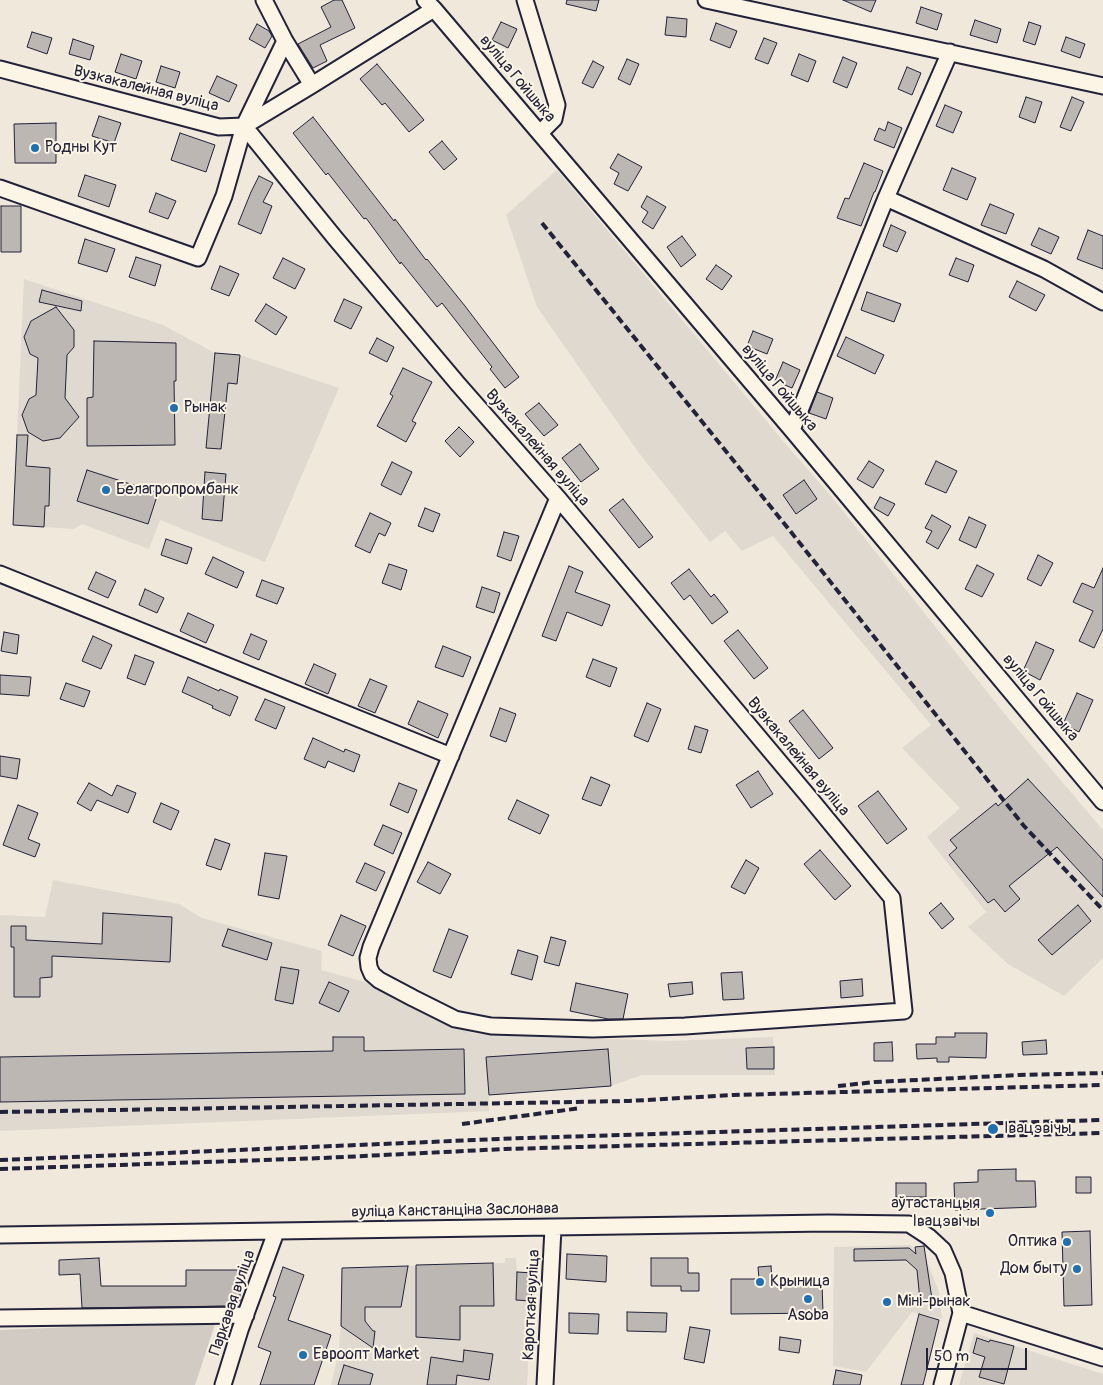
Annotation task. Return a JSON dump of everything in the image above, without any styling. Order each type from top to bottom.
[{"type":"street","points":[[264,0],[285,41],[312,85]]},
{"type":"street","points":[[525,0],[557,105],[554,119],[540,134]]},
{"type":"street","points":[[706,0],[1103,86]]},
{"type":"street","points":[[244,126],[312,85],[430,5]]},
{"type":"street","name":"вуліца Гойшыка","points":[[430,5],[792,430],[1103,802]]},
{"type":"street","points":[[0,188],[198,258],[224,196],[244,126],[285,41]]},
{"type":"street","points":[[792,430],[886,198],[950,52]]},
{"type":"street","name":"Вузкакалейная вуліца","points":[[0,69],[219,127],[244,126],[335,238],[458,384],[558,498],[892,898],[904,1011],[685,1026],[593,1029],[491,1026],[455,1019],[379,980],[372,974],[369,967],[368,958],[371,947],[450,756]]},
{"type":"street","points":[[886,198],[1044,269],[1103,302]]},
{"type":"street","points":[[0,574],[450,756],[558,498]]},
{"type":"street","name":"вуліца Канстанціна Заслонава","points":[[0,1235],[828,1223],[909,1224],[929,1237],[943,1250],[953,1273],[961,1313]]},
{"type":"street","name":"Кароткая вуліца","points":[[545,1385],[553,1228]]},
{"type":"street","name":"Паркавая вуліца","points":[[224,1385],[246,1315],[276,1232]]},
{"type":"street","points":[[942,1385],[961,1313],[1103,1358]]},
{"type":"street","points":[[0,1318],[246,1315]]},
{"type":"shaded area","points":[[557,170],[831,496],[1008,718],[1103,830],[1103,958],[1064,996],[1008,964],[968,927],[986,912],[927,837],[960,808],[902,748],[931,725],[773,536],[742,551],[725,531],[710,542],[639,453],[537,307],[506,215]]},
{"type":"shaded area","name":"Рынак","points":[[24,279],[163,325],[215,353],[240,355],[339,388],[265,562],[160,520],[149,549],[82,524],[74,529],[13,525]]},
{"type":"shaded area","points":[[53,880],[179,904],[202,918],[322,951],[321,970],[365,982],[443,1024],[476,1034],[669,1041],[773,1037],[775,1075],[642,1075],[611,1086],[489,1095],[489,1111],[0,1131],[0,915],[45,917]]},
{"type":"shaded area","name":"Міні-рынак","points":[[910,1245],[927,1261],[939,1292],[942,1319],[912,1312],[866,1372],[833,1366],[834,1247]]},
{"type":"shaded area","points":[[505,1258],[516,1258],[517,1272],[533,1273],[527,1385],[331,1385],[338,1355],[341,1326],[342,1268],[505,1263]]},
{"type":"shaded area","points":[[216,1321],[195,1385],[0,1385],[0,1330]]},
{"type":"shaded area","name":"Міні-рынак","points":[[974,1333],[1103,1374],[1103,1385],[959,1385]]},
{"type":"building","points":[[334,0],[342,0],[355,28],[320,45],[327,61],[313,68],[298,44],[331,27],[321,7]]},
{"type":"building","points":[[567,0],[599,0],[596,11],[566,4]]},
{"type":"building","points":[[843,0],[876,0],[871,12]]},
{"type":"building","points":[[921,7],[942,14],[937,30],[916,23]]},
{"type":"building","points":[[667,17],[687,19],[686,37],[665,35]]},
{"type":"building","points":[[975,20],[1001,29],[997,43],[970,35]]},
{"type":"building","points":[[501,22],[517,29],[508,48],[492,40]]},
{"type":"building","points":[[1029,22],[1041,26],[1035,45],[1023,41]]},
{"type":"building","points":[[716,23],[737,31],[730,48],[710,40]]},
{"type":"building","points":[[257,24],[269,31],[272,36],[265,48],[249,39]]},
{"type":"building","points":[[32,32],[52,38],[47,54],[27,47]]},
{"type":"building","points":[[1066,37],[1085,44],[1080,58],[1061,51]]},
{"type":"building","points":[[764,38],[777,43],[768,64],[755,59]]},
{"type":"building","points":[[73,39],[94,46],[90,60],[69,54]]},
{"type":"building","points":[[121,54],[142,61],[136,79],[115,72]]},
{"type":"building","points":[[799,54],[816,61],[808,82],[791,75]]},
{"type":"building","points":[[843,57],[857,63],[847,88],[833,82]]},
{"type":"building","points":[[627,59],[639,64],[630,85],[618,79]]},
{"type":"building","points":[[593,61],[604,67],[593,88],[582,83]]},
{"type":"building","points":[[377,64],[424,120],[409,132],[385,103],[382,105],[360,79]]},
{"type":"building","points":[[161,66],[180,72],[175,88],[156,82]]},
{"type":"building","points":[[907,67],[921,73],[912,95],[898,89]]},
{"type":"building","points":[[217,76],[237,85],[229,102],[209,93]]},
{"type":"building","points":[[1026,97],[1042,102],[1035,123],[1019,117]]},
{"type":"building","points":[[1072,97],[1084,102],[1071,131],[1060,127]]},
{"type":"building","points":[[945,105],[962,112],[953,133],[936,126]]},
{"type":"building","points":[[99,116],[121,123],[114,143],[92,136]]},
{"type":"building","points":[[313,117],[394,221],[395,219],[426,260],[465,306],[519,377],[505,388],[490,369],[492,367],[442,303],[437,307],[401,262],[400,264],[366,218],[364,219],[328,173],[326,175],[293,133]]},
{"type":"building","points":[[888,122],[902,128],[894,148],[874,140],[879,128],[885,131]]},
{"type":"building","name":"Родны Кут","points":[[56,123],[56,163],[15,163],[14,124]]},
{"type":"building","points":[[180,133],[215,145],[206,172],[171,160]]},
{"type":"building","points":[[442,141],[457,159],[444,170],[429,152]]},
{"type":"building","points":[[618,154],[642,167],[628,191],[614,184],[619,173],[610,168]]},
{"type":"building","points":[[864,163],[883,171],[861,226],[837,218],[845,198],[849,199]]},
{"type":"building","points":[[952,168],[976,178],[967,200],[943,190]]},
{"type":"building","points":[[85,175],[116,185],[109,207],[78,196]]},
{"type":"building","points":[[259,176],[273,183],[263,202],[272,206],[261,234],[238,224]]},
{"type":"building","points":[[156,193],[176,201],[168,219],[149,212]]},
{"type":"building","points":[[647,196],[666,207],[653,229],[642,222],[648,212],[641,207]]},
{"type":"building","points":[[990,204],[1014,214],[1006,234],[981,225]]},
{"type":"building","points":[[1,206],[21,206],[21,252],[1,252]]},
{"type":"building","points":[[891,225],[906,232],[897,252],[883,246]]},
{"type":"building","points":[[1039,228],[1059,237],[1051,254],[1031,245]]},
{"type":"building","points":[[1088,230],[1103,236],[1103,269],[1077,259]]},
{"type":"building","points":[[682,236],[696,255],[681,267],[667,247]]},
{"type":"building","points":[[85,239],[115,249],[107,272],[78,263]]},
{"type":"building","points":[[136,257],[161,265],[155,286],[129,277]]},
{"type":"building","points":[[283,258],[305,269],[295,289],[273,278]]},
{"type":"building","points":[[956,258],[974,265],[968,282],[949,275]]},
{"type":"building","points":[[716,265],[732,276],[722,290],[706,279]]},
{"type":"building","points":[[220,266],[239,274],[229,296],[211,289]]},
{"type":"building","points":[[1017,281],[1045,295],[1036,311],[1009,297]]},
{"type":"building","points":[[42,290],[82,301],[81,311],[39,302]]},
{"type":"building","points":[[867,292],[901,304],[894,322],[861,310]]},
{"type":"building","points":[[344,299],[362,307],[351,329],[334,321]]},
{"type":"building","points":[[266,304],[287,317],[276,335],[255,321]]},
{"type":"building","points":[[56,307],[74,330],[74,347],[67,355],[65,398],[79,417],[60,438],[43,441],[28,432],[22,415],[29,399],[36,395],[38,358],[30,354],[24,337],[31,321]]},
{"type":"building","points":[[753,331],[773,339],[767,354],[747,346]]},
{"type":"building","points":[[846,337],[884,355],[875,374],[837,356]]},
{"type":"building","points":[[377,338],[394,347],[387,362],[369,353]]},
{"type":"building","points":[[94,341],[176,343],[176,381],[174,381],[175,445],[87,446],[87,398],[93,397]]},
{"type":"building","points":[[215,353],[240,355],[237,384],[228,383],[221,449],[206,448]]},
{"type":"building","points":[[783,362],[800,370],[792,388],[775,381]]},
{"type":"building","points":[[403,368],[432,382],[412,421],[416,423],[406,442],[377,426],[393,396],[390,394]]},
{"type":"building","points":[[817,392],[833,398],[826,419],[809,413]]},
{"type":"building","points":[[539,403],[558,425],[544,436],[525,414]]},
{"type":"building","points":[[459,427],[474,442],[460,457],[445,441]]},
{"type":"building","points":[[17,435],[28,435],[26,466],[50,468],[49,506],[45,506],[44,527],[13,525]]},
{"type":"building","points":[[580,444],[599,469],[581,482],[562,458]]},
{"type":"building","points":[[869,461],[884,470],[873,488],[857,479]]},
{"type":"building","points":[[936,461],[957,471],[946,493],[925,484]]},
{"type":"building","points":[[392,462],[412,472],[401,495],[381,485]]},
{"type":"building","points":[[87,470],[158,493],[148,524],[77,501]]},
{"type":"building","points":[[205,472],[226,474],[222,521],[202,519]]},
{"type":"building","points":[[804,480],[817,499],[796,514],[783,495]]},
{"type":"building","points":[[880,497],[895,504],[888,516],[874,508]]},
{"type":"building","points":[[623,499],[653,537],[639,548],[609,510]]},
{"type":"building","points":[[425,508],[440,514],[433,532],[418,526]]},
{"type":"building","points":[[370,513],[391,523],[385,536],[379,533],[370,553],[355,546]]},
{"type":"building","points":[[932,515],[951,526],[938,549],[926,542],[932,531],[925,528]]},
{"type":"building","points":[[969,517],[986,525],[976,548],[959,540]]},
{"type":"building","points":[[504,532],[519,536],[511,561],[497,556]]},
{"type":"building","points":[[166,539],[192,548],[187,564],[161,555]]},
{"type":"building","points":[[1038,555],[1053,563],[1041,586],[1027,579]]},
{"type":"building","points":[[213,557],[244,572],[237,588],[205,574]]},
{"type":"building","points":[[389,564],[407,570],[401,590],[382,583]]},
{"type":"building","points":[[977,565],[994,574],[982,597],[965,589]]},
{"type":"building","points":[[569,566],[583,572],[575,592],[610,605],[602,626],[567,612],[556,641],[542,636]]},
{"type":"building","points":[[1103,568],[1103,629],[1094,648],[1079,641],[1093,611],[1073,602],[1082,583],[1094,588]]},
{"type":"building","points":[[689,569],[711,597],[714,594],[728,612],[712,624],[690,595],[684,600],[671,583]]},
{"type":"building","points":[[96,572],[116,581],[108,598],[88,589]]},
{"type":"building","points":[[262,580],[284,588],[277,604],[256,596]]},
{"type":"building","points":[[482,587],[500,593],[494,613],[476,607]]},
{"type":"building","points":[[145,589],[164,598],[157,613],[139,605]]},
{"type":"building","points":[[188,613],[214,625],[206,643],[180,631]]},
{"type":"building","points":[[738,630],[768,668],[754,679],[724,641]]},
{"type":"building","points":[[4,632],[19,635],[17,654],[1,651]]},
{"type":"building","points":[[251,634],[267,641],[259,660],[243,653]]},
{"type":"building","points":[[93,636],[112,645],[101,669],[82,661]]},
{"type":"building","points":[[1036,642],[1054,650],[1040,680],[1023,671]]},
{"type":"building","points":[[443,646],[471,657],[463,677],[435,667]]},
{"type":"building","points":[[135,655],[154,662],[145,685],[127,678]]},
{"type":"building","points":[[593,659],[617,668],[610,687],[586,677]]},
{"type":"building","points":[[314,664],[336,674],[328,694],[305,684]]},
{"type":"building","points":[[0,675],[31,677],[29,696],[0,694]]},
{"type":"building","points":[[188,677],[238,697],[230,716],[182,692]]},
{"type":"building","points":[[370,679],[387,686],[375,713],[358,706]]},
{"type":"building","points":[[66,683],[90,691],[84,707],[60,699]]},
{"type":"building","points":[[1077,693],[1093,700],[1079,732],[1063,724]]},
{"type":"building","points":[[265,699],[285,707],[276,729],[255,720]]},
{"type":"building","points":[[418,701],[448,714],[438,738],[408,724]]},
{"type":"building","points":[[647,703],[661,709],[648,742],[634,736]]},
{"type":"building","points":[[500,708],[516,714],[506,742],[490,736]]},
{"type":"building","points":[[803,710],[833,748],[819,759],[789,721]]},
{"type":"building","points":[[695,726],[708,730],[701,753],[688,749]]},
{"type":"building","points":[[313,738],[344,752],[345,749],[360,755],[354,772],[328,761],[325,768],[304,759]]},
{"type":"building","points":[[0,756],[20,759],[17,779],[0,776]]},
{"type":"building","points":[[758,771],[773,794],[751,808],[736,785]]},
{"type":"building","points":[[591,777],[610,785],[601,806],[582,799]]},
{"type":"building","points":[[1028,779],[1103,860],[1103,897],[1057,847],[1009,886],[1020,899],[1005,912],[994,899],[988,903],[949,855],[957,848],[950,840],[996,803],[998,806]]},
{"type":"building","points":[[89,783],[112,796],[117,785],[136,793],[128,813],[97,800],[91,811],[77,803]]},
{"type":"building","points":[[399,783],[417,790],[408,813],[390,805]]},
{"type":"building","points":[[878,791],[907,829],[887,844],[858,806]]},
{"type":"building","points":[[517,800],[549,815],[540,834],[508,819]]},
{"type":"building","points":[[161,803],[179,811],[171,830],[153,822]]},
{"type":"building","points":[[18,805],[38,813],[28,839],[40,844],[35,857],[3,845]]},
{"type":"building","points":[[383,825],[402,833],[393,854],[374,845]]},
{"type":"building","points":[[215,839],[230,844],[221,870],[206,865]]},
{"type":"building","points":[[820,850],[851,886],[835,900],[804,864]]},
{"type":"building","points":[[265,853],[287,856],[279,899],[258,895]]},
{"type":"building","points":[[746,860],[759,868],[745,894],[731,887]]},
{"type":"building","points":[[428,862],[451,874],[440,894],[417,882]]},
{"type":"building","points":[[365,863],[385,872],[376,891],[356,882]]},
{"type":"building","points":[[941,903],[954,919],[942,929],[929,913]]},
{"type":"building","points":[[1078,905],[1091,921],[1052,955],[1038,940]]},
{"type":"building","points":[[103,913],[172,917],[170,962],[52,956],[52,977],[40,978],[40,997],[14,997],[14,947],[11,947],[11,926],[26,926],[26,940],[102,944]]},
{"type":"building","points":[[341,915],[366,926],[353,956],[328,945]]},
{"type":"building","points":[[228,929],[272,943],[267,960],[222,946]]},
{"type":"building","points":[[449,929],[468,936],[451,978],[433,971]]},
{"type":"building","points":[[551,937],[566,941],[559,966],[544,962]]},
{"type":"building","points":[[518,950],[538,956],[532,980],[511,974]]},
{"type":"building","points":[[281,967],[299,970],[293,1004],[275,1000]]},
{"type":"building","points":[[742,972],[744,999],[723,1000],[721,973]]},
{"type":"building","points":[[862,979],[863,996],[841,998],[840,981]]},
{"type":"building","points":[[329,982],[349,991],[339,1012],[319,1003]]},
{"type":"building","points":[[692,982],[693,994],[670,997],[668,984]]},
{"type":"building","points":[[576,983],[628,994],[623,1019],[608,1019],[570,1011]]},
{"type":"building","points":[[955,1033],[987,1033],[986,1058],[949,1057],[949,1062],[937,1062],[937,1058],[917,1059],[916,1044],[936,1044],[936,1037],[955,1037]]},
{"type":"building","points":[[333,1037],[364,1037],[364,1051],[464,1049],[465,1094],[0,1102],[0,1057],[333,1051]]},
{"type":"building","points":[[1046,1040],[1047,1054],[1023,1055],[1022,1042]]},
{"type":"building","points":[[892,1042],[893,1061],[874,1061],[874,1043]]},
{"type":"building","points":[[774,1047],[774,1069],[747,1069],[746,1048]]},
{"type":"building","points":[[608,1049],[611,1086],[489,1095],[486,1057]]},
{"type":"building","points":[[1016,1169],[1016,1181],[1035,1181],[1036,1207],[955,1210],[954,1183],[978,1182],[978,1170]]},
{"type":"building","points":[[1076,1177],[1091,1177],[1091,1193],[1076,1193]]},
{"type":"building","points":[[896,1183],[926,1183],[926,1197],[896,1197]]},
{"type":"building","name":"Дом быту","points":[[1090,1231],[1092,1305],[1064,1306],[1062,1232]]},
{"type":"building","points":[[924,1246],[932,1299],[920,1300],[917,1270],[906,1260],[854,1261],[854,1249],[909,1248],[916,1254],[915,1247]]},
{"type":"building","points":[[567,1254],[607,1256],[606,1282],[566,1279]]},
{"type":"building","points":[[99,1258],[101,1286],[186,1286],[186,1270],[240,1270],[240,1301],[232,1301],[232,1306],[82,1308],[80,1274],[59,1275],[59,1260]]},
{"type":"building","points":[[651,1258],[688,1258],[688,1273],[699,1273],[699,1291],[681,1291],[681,1286],[651,1286]]},
{"type":"building","points":[[493,1263],[494,1306],[460,1306],[460,1340],[416,1337],[416,1265]]},
{"type":"building","points":[[408,1266],[401,1307],[365,1307],[365,1321],[375,1331],[373,1348],[341,1326],[342,1268]]},
{"type":"building","points":[[771,1266],[772,1283],[822,1283],[823,1313],[731,1314],[731,1279],[759,1279],[758,1267]]},
{"type":"building","points":[[283,1267],[304,1275],[288,1320],[331,1335],[314,1385],[260,1385],[271,1352],[258,1347],[276,1297],[273,1296]]},
{"type":"building","points":[[517,1272],[533,1273],[531,1301],[516,1300]]},
{"type":"building","points":[[627,1312],[667,1313],[666,1332],[627,1331]]},
{"type":"building","points":[[569,1313],[599,1314],[598,1334],[569,1333]]},
{"type":"building","points":[[919,1314],[939,1320],[923,1385],[901,1385]]},
{"type":"building","points":[[690,1327],[710,1330],[704,1363],[684,1359]]},
{"type":"building","points":[[780,1337],[801,1340],[799,1353],[779,1350]]},
{"type":"building","points":[[977,1338],[1014,1346],[1004,1384],[979,1377],[985,1357],[973,1353]]},
{"type":"building","points":[[464,1350],[493,1354],[489,1380],[457,1375],[456,1385],[427,1385],[431,1357],[463,1362]]},
{"type":"building","points":[[344,1365],[373,1374],[370,1385],[338,1385]]},
{"type":"building","points":[[836,1370],[862,1375],[860,1385],[833,1385]]},
{"type":"railway","points":[[542,223],[787,527],[1024,826],[1103,910]]},
{"type":"railway","points":[[838,1086],[875,1082],[1103,1073]]},
{"type":"railway","points":[[0,1112],[629,1101],[733,1095],[1103,1085]]},
{"type":"railway","points":[[462,1124],[581,1108]]},
{"type":"railway","points":[[0,1160],[524,1138],[1103,1120]]},
{"type":"railway","points":[[0,1169],[323,1158],[505,1149],[1103,1133]]},
{"type":"place","name":"Родны Кут","points":[[35,148]]},
{"type":"place","name":"Рынак","points":[[174,408]]},
{"type":"place","name":"Белагропромбанк","points":[[106,490]]},
{"type":"place","name":"Івацэвічы","points":[[993,1129]]},
{"type":"place","name":"аўтастанцыя Івацэвічы","points":[[990,1213]]},
{"type":"place","name":"Оптика","points":[[1067,1242]]},
{"type":"place","name":"Дом быту","points":[[1077,1269]]},
{"type":"place","name":"Крыница","points":[[760,1282]]},
{"type":"place","name":"Asoba","points":[[808,1299]]},
{"type":"place","name":"Міні-рынак","points":[[887,1302]]},
{"type":"place","name":"Евроопт Market","points":[[303,1355]]}]
